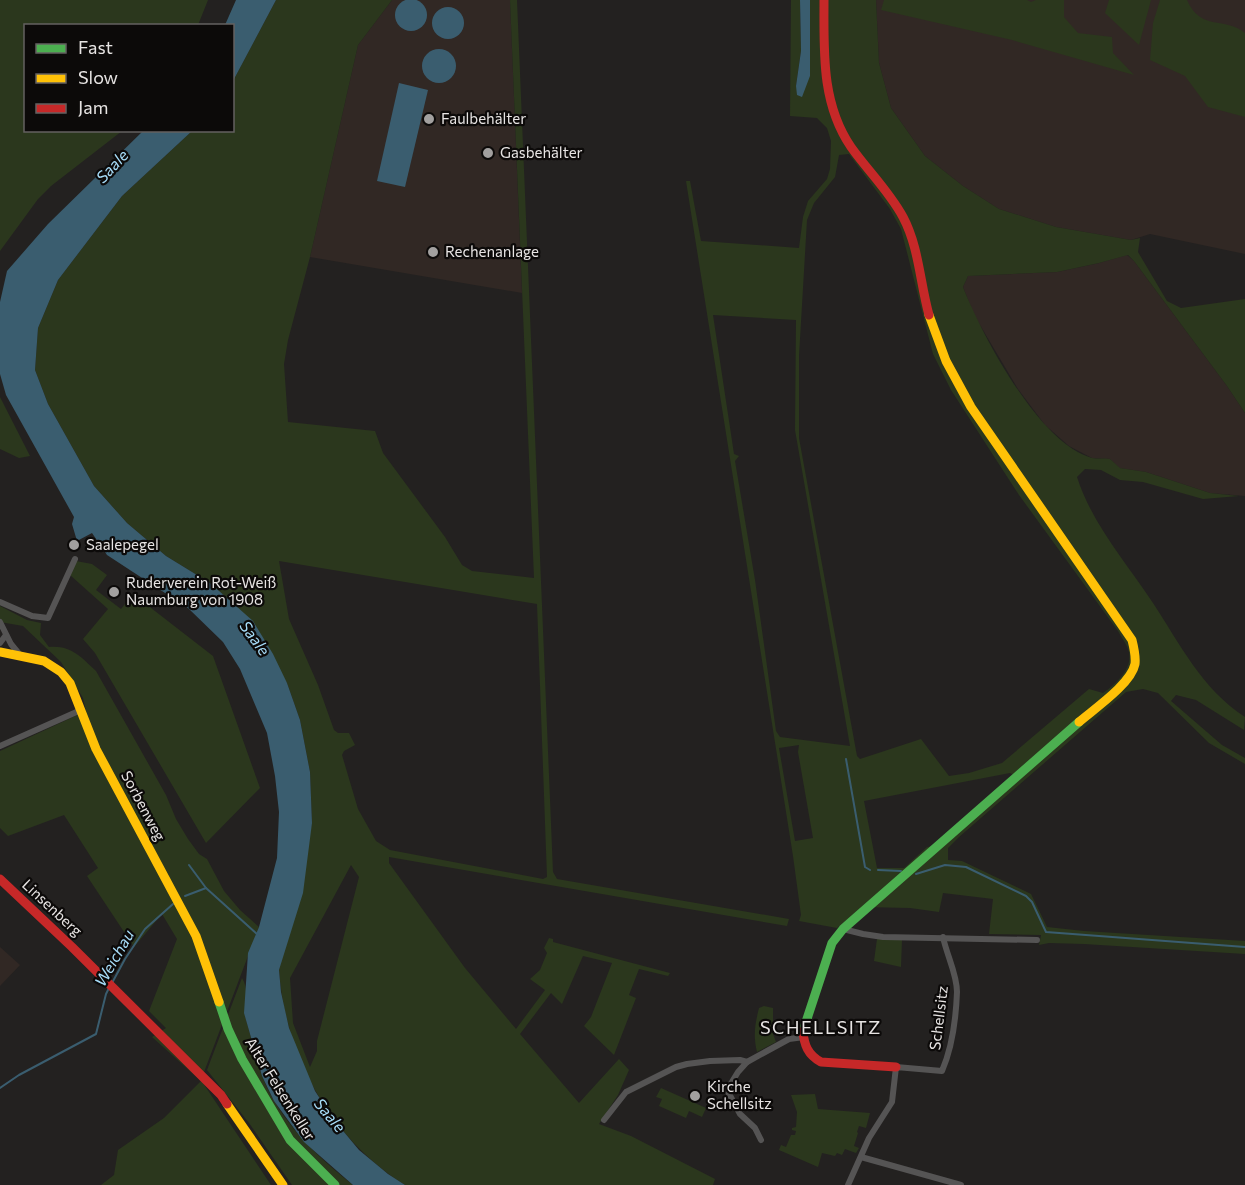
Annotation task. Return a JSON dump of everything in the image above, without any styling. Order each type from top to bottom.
[{"type":"street","points":[[824,0],[823,52],[828,96],[835,119],[903,218],[912,239],[934,333],[947,363],[978,419],[1132,640],[1137,654],[1132,675],[843,929],[832,943],[804,1029],[805,1045],[813,1057],[821,1062],[896,1067],[892,1102],[869,1138],[848,1185]]},
{"type":"street","points":[[0,602],[32,616],[48,618],[75,558]]},
{"type":"street","points":[[0,622],[20,655]]},
{"type":"street","points":[[0,643],[6,635]]},
{"type":"street","name":"Sorbenweg","points":[[0,652],[44,661],[61,672],[72,687],[96,748],[196,936],[217,997]]},
{"type":"street","points":[[0,746],[81,710]]},
{"type":"street","name":"Linsenberg","points":[[0,879],[84,958],[106,983],[221,1095],[283,1185]]},
{"type":"street","points":[[843,929],[883,937],[1037,939]]},
{"type":"street","name":"Schellsitz","points":[[896,1067],[942,1071],[945,1063],[949,1052],[957,982],[948,960],[944,937]]},
{"type":"street","name":"Alter Felsenkeller","points":[[217,997],[234,1045],[275,1116],[303,1155],[335,1185]]},
{"type":"street","points":[[761,1140],[755,1128],[740,1114],[727,1090],[747,1062],[789,1039],[804,1037]]},
{"type":"street","points":[[604,1120],[626,1092],[675,1067],[710,1061],[740,1060],[747,1062]]},
{"type":"street","points":[[861,1157],[961,1185]]},
{"type":"shaded area","points":[[392,0],[510,0],[522,293],[310,257],[358,45]]},
{"type":"shaded area","points":[[876,0],[1245,0],[1245,254],[1150,234],[1131,240],[1056,227],[999,209],[963,186],[925,156],[891,108],[879,63]]},
{"type":"shaded area","points":[[1127,255],[1134,261],[1245,413],[1245,496],[1210,493],[1146,472],[1119,468],[1110,459],[1092,458],[1069,446],[1045,425],[1018,389],[974,315],[963,287],[968,276],[1057,272]]},
{"type":"shaded area","points":[[0,947],[20,965],[0,986]]},
{"type":"green space","points":[[0,0],[208,0],[198,24],[24,24],[24,132],[121,132],[51,186],[38,199],[0,251]]},
{"type":"green space","points":[[276,0],[392,0],[358,45],[310,257],[288,340],[284,364],[288,422],[375,431],[383,453],[445,537],[462,565],[472,571],[534,578],[510,0],[517,0],[553,872],[557,879],[789,919],[787,926],[389,857],[389,863],[465,968],[516,1029],[545,990],[530,979],[540,970],[547,953],[544,948],[549,938],[553,939],[553,942],[670,973],[668,976],[639,969],[629,995],[636,998],[614,1055],[584,1026],[591,1017],[612,963],[583,956],[562,1004],[551,993],[520,1034],[579,1103],[619,1059],[629,1070],[618,1095],[599,1124],[631,1136],[715,1179],[713,1185],[405,1185],[355,1144],[334,1119],[316,1092],[302,1064],[291,1033],[283,1002],[279,970],[312,823],[310,772],[300,720],[287,683],[210,583],[166,556],[127,523],[94,486],[48,404],[35,370],[38,328],[58,280],[122,196],[191,132],[234,132],[234,79]],"holes":[[[279,561],[537,604],[547,877],[543,879],[390,850],[376,841],[358,809],[342,755],[344,751],[355,745],[349,733],[338,733],[334,730],[318,685],[289,619]],[[351,865],[359,877],[317,1041],[317,1051],[310,1067],[293,1023],[290,978]]]},
{"type":"green space","points":[[791,0],[800,0],[801,51],[796,86],[810,76],[810,0],[876,0],[879,63],[891,108],[925,156],[963,186],[999,209],[1056,227],[1131,240],[1140,238],[1138,252],[1167,301],[1181,308],[1245,299],[1245,413],[1128,255],[1057,272],[968,276],[963,287],[998,359],[1033,410],[1052,432],[1072,449],[1092,458],[1110,459],[1120,468],[1146,472],[1210,493],[1239,496],[1203,499],[1143,482],[1120,480],[1101,470],[1085,469],[1077,477],[1091,511],[1110,542],[1193,665],[1216,693],[1245,717],[1244,730],[1196,700],[1176,695],[1171,701],[1222,745],[1245,758],[1245,764],[1209,743],[1158,693],[1143,689],[1126,692],[959,837],[948,848],[948,860],[962,861],[1031,894],[1047,927],[1245,941],[1245,954],[1084,944],[1039,945],[1041,935],[989,934],[993,899],[943,893],[939,912],[910,908],[863,907],[837,928],[799,921],[801,915],[793,856],[686,181],[690,181],[701,241],[799,248],[803,217],[808,201],[827,179],[830,169],[831,141],[827,128],[817,118],[790,116]],"holes":[[[849,154],[890,209],[901,229],[933,354],[951,390],[1019,495],[1118,631],[1129,656],[1129,662],[1123,674],[1103,693],[1089,689],[1002,763],[969,773],[949,776],[921,739],[860,759],[857,756],[799,438],[799,356],[807,220],[814,203],[835,177],[839,155]],[[713,315],[796,320],[795,430],[850,746],[780,737],[776,731],[755,580],[735,461],[739,456],[734,454]],[[799,745],[798,752],[813,838],[795,841],[779,748]],[[1010,773],[1014,775],[904,868],[877,868],[864,801]]]},
{"type":"green space","points":[[884,0],[1027,0],[1031,2],[1064,0],[1064,17],[1078,33],[1112,37],[1113,53],[1134,75],[1012,40],[881,10]]},
{"type":"green space","points":[[1109,0],[1151,0],[1139,45],[1105,13]]},
{"type":"green space","points":[[1160,0],[1187,0],[1193,10],[1206,20],[1229,25],[1245,33],[1245,117],[1208,107],[1185,76],[1150,60],[1153,23]]},
{"type":"green space","points":[[0,397],[30,456],[19,458],[0,449]]},
{"type":"green space","points":[[76,561],[92,564],[107,575],[96,590],[121,609],[133,594],[213,656],[260,788],[206,843],[95,653],[83,639],[108,609],[70,575]]},
{"type":"green space","points":[[0,606],[27,620],[41,623],[40,635],[49,647],[70,650],[96,671],[166,795],[188,839],[199,854],[207,859],[224,891],[259,927],[201,1080],[271,1185],[101,1185],[114,1175],[118,1150],[164,1118],[201,1081],[152,1037],[166,1028],[149,1011],[177,939],[162,914],[134,947],[87,876],[98,868],[64,815],[8,836],[0,828],[0,751],[86,711],[83,698],[61,662],[23,626],[0,622]]},
{"type":"green space","points":[[877,939],[902,939],[901,967],[874,961]]},
{"type":"green space","points":[[242,978],[246,989],[247,1023],[262,1076],[270,1092],[300,1136],[353,1185],[292,1185],[249,1123],[207,1070]]},
{"type":"green space","points":[[764,1006],[773,1008],[773,1034],[776,1042],[757,1052],[756,1025],[759,1008]]},
{"type":"green space","points":[[661,1088],[706,1108],[702,1117],[689,1111],[686,1118],[659,1106],[662,1099],[656,1097]]},
{"type":"green space","points":[[815,1094],[818,1109],[870,1113],[866,1128],[859,1126],[854,1146],[859,1148],[856,1153],[845,1149],[842,1155],[822,1153],[818,1167],[779,1150],[781,1145],[786,1147],[791,1135],[795,1135],[796,1131],[792,1130],[796,1127],[797,1112],[791,1095]]},
{"type":"water","points":[[411,-1],[422,4],[427,15],[422,26],[411,31],[400,26],[395,15],[400,4]]},
{"type":"water","points":[[236,0],[276,0],[234,79],[234,24],[225,24]]},
{"type":"water","points":[[800,0],[810,0],[810,76],[802,97],[797,95],[796,86],[801,51]]},
{"type":"water","points":[[448,7],[460,11],[464,23],[460,35],[448,39],[436,35],[432,23],[436,11]]},
{"type":"water","points":[[439,49],[451,54],[456,66],[451,78],[439,83],[427,78],[422,66],[427,54]]},
{"type":"water","points":[[399,83],[428,90],[405,187],[377,181]]},
{"type":"water","name":"Saale","points":[[142,132],[191,132],[122,196],[58,280],[38,328],[35,370],[48,404],[94,486],[127,523],[166,556],[210,583],[253,621],[287,683],[300,720],[310,772],[312,823],[303,893],[279,970],[289,1028],[315,1091],[334,1120],[359,1150],[405,1185],[353,1185],[304,1142],[274,1101],[262,1076],[244,1013],[248,953],[259,927],[277,858],[279,812],[267,733],[240,669],[223,642],[188,608],[107,555],[92,533],[77,541],[72,524],[74,517],[6,395],[0,374],[0,302],[7,271],[48,224]]},
{"type":"waterway","points":[[846,759],[865,867],[870,870]]},
{"type":"waterway","name":"Weichau","points":[[189,865],[206,888],[258,935]]},
{"type":"waterway","points":[[916,874],[945,865],[966,867],[1026,896],[1032,902],[1046,932],[1245,947]]},
{"type":"waterway","points":[[878,870],[901,871]]},
{"type":"waterway","name":"Weichau","points":[[185,896],[206,888]]},
{"type":"waterway","name":"Weichau","points":[[112,983],[145,929],[173,904]]},
{"type":"waterway","name":"Weichau","points":[[0,1088],[19,1075],[96,1034],[109,988]]},
{"type":"traffic: fast","points":[[803,1031],[832,943],[843,929],[1079,722]]},
{"type":"traffic: fast","points":[[219,1002],[242,1059],[290,1140],[335,1185]]},
{"type":"traffic: slow","points":[[929,315],[946,361],[971,407],[1132,640],[1135,664],[1127,680],[1079,722]]},
{"type":"traffic: slow","points":[[0,652],[44,661],[61,672],[70,683],[96,749],[196,936],[219,1002]]},
{"type":"traffic: slow","points":[[227,1104],[283,1185]]},
{"type":"traffic: jam","points":[[824,0],[826,76],[834,113],[851,147],[903,217],[913,240],[929,315]]},
{"type":"traffic: jam","points":[[0,879],[72,947],[221,1095],[227,1104]]},
{"type":"traffic: jam","points":[[803,1031],[808,1049],[821,1062],[896,1067]]},
{"type":"place","name":"Faulbehälter","points":[[429,119]]},
{"type":"place","name":"Gasbehälter","points":[[488,153]]},
{"type":"place","name":"Rechenanlage","points":[[433,252]]},
{"type":"place","name":"Saalepegel","points":[[74,545]]},
{"type":"place","name":"Ruderverein Rot-Weiß Naumburg von 1908","points":[[114,592]]},
{"type":"place","name":"Kirche Schellsitz","points":[[695,1096]]},
{"type":"district","name":"SCHELLSITZ","points":[[821,1028]]}]
